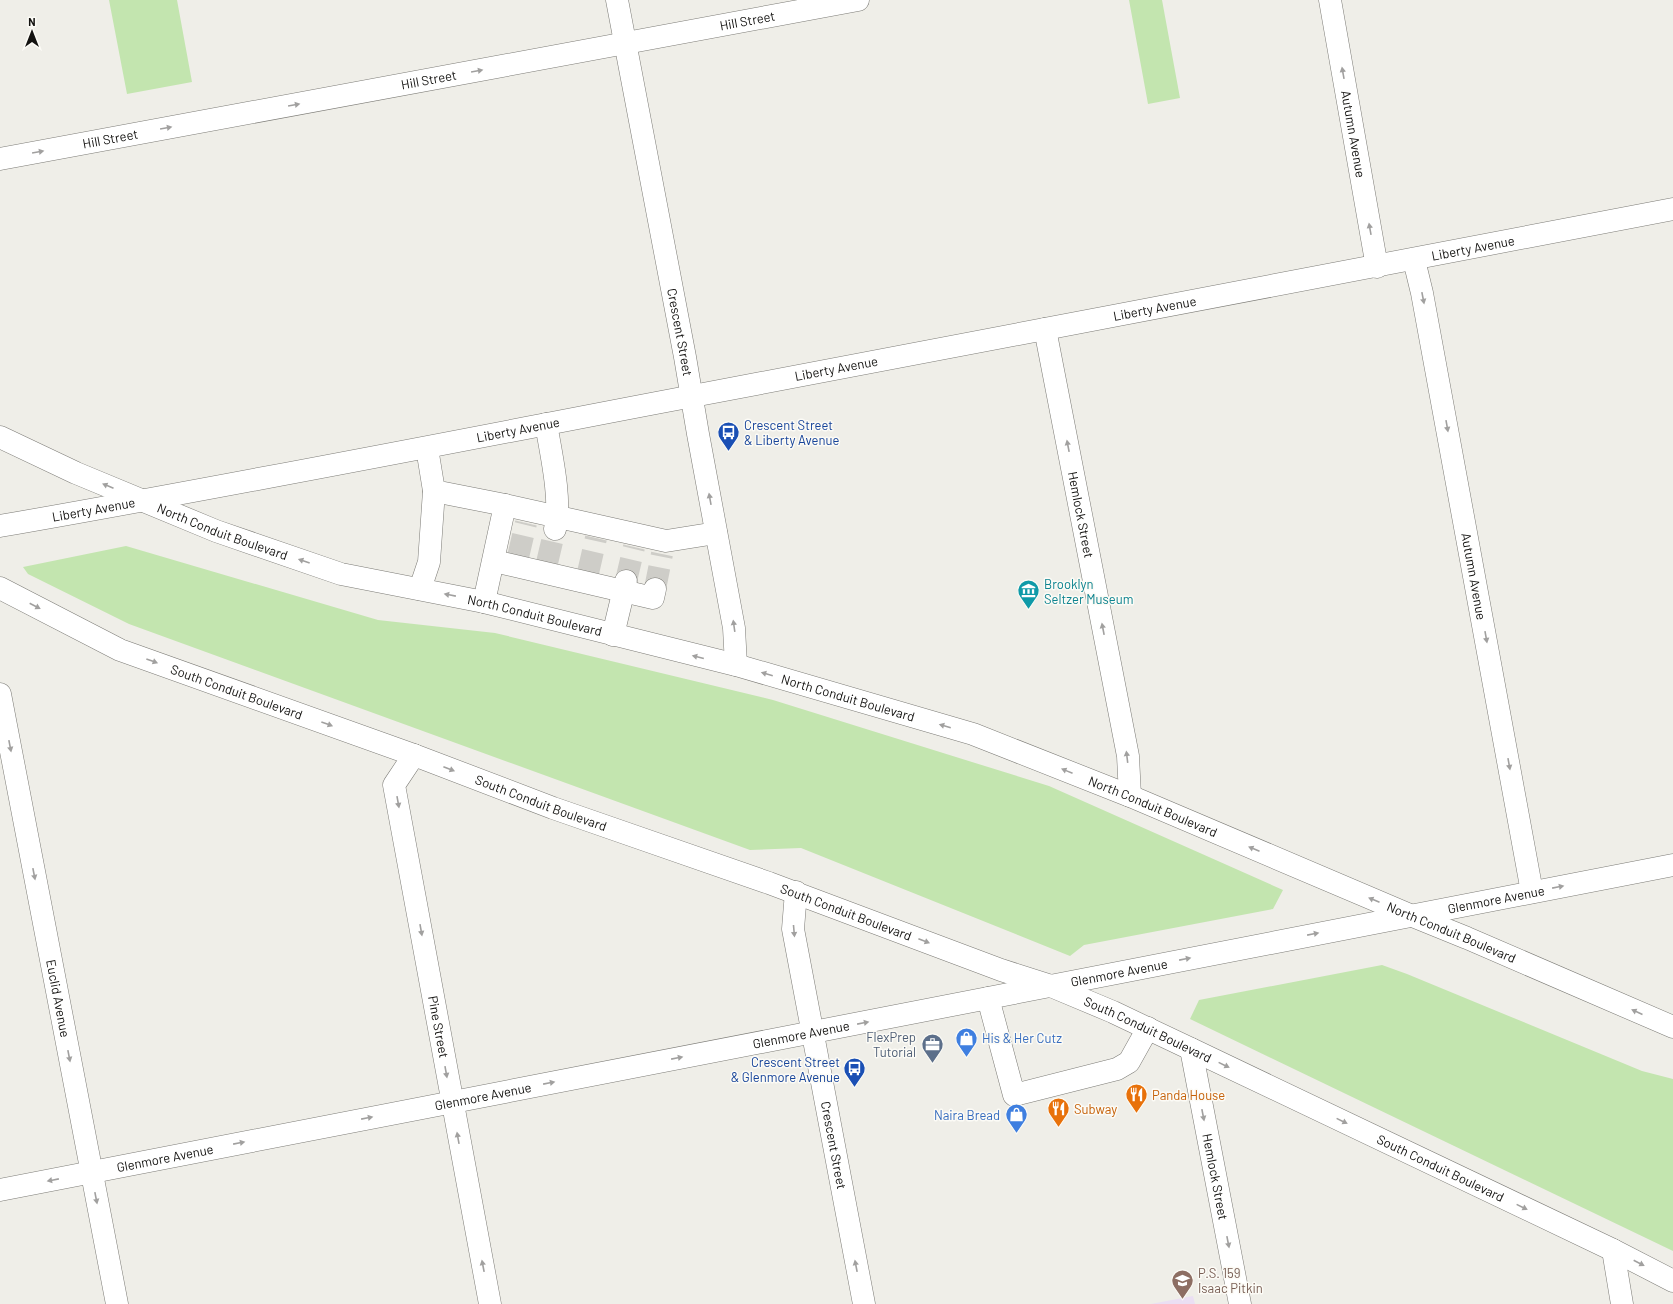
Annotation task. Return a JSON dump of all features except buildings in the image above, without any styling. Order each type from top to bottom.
[{"type":"street","name":"Crescent Street","points":[[617,0],[685,356],[734,628],[736,665]]},
{"type":"street","name":"Hill Street","points":[[0,159],[858,0]]},
{"type":"street","name":"Autumn Avenue","points":[[1330,0],[1377,268]]},
{"type":"street","name":"Liberty Avenue","points":[[0,526],[144,501],[427,448],[691,396],[1377,268],[1673,209]]},
{"type":"street","name":"Autumn Avenue","points":[[1414,260],[1422,293],[1532,892]]},
{"type":"street","name":"Hemlock Street","points":[[1045,329],[1128,756],[1130,796]]},
{"type":"street","points":[[546,424],[552,456],[557,523]]},
{"type":"street","name":"North Conduit Boulevard","points":[[0,437],[76,473],[216,531],[341,574],[484,602],[736,665],[973,734],[1130,796],[1410,916],[1467,938],[1673,1027]]},
{"type":"street","points":[[420,589],[428,562],[434,491],[427,448]]},
{"type":"street","points":[[434,491],[505,505],[528,517],[664,548],[716,533]]},
{"type":"street","points":[[484,602],[505,505]]},
{"type":"street","points":[[494,561],[517,562],[587,577],[625,586],[653,598],[655,589]]},
{"type":"street","points":[[614,635],[625,586]]},
{"type":"street","name":"South Conduit Boulevard","points":[[0,588],[120,650],[414,755],[553,808],[796,892],[1001,970],[1051,986],[1148,1028],[1613,1250],[1673,1281]]},
{"type":"street","name":"Euclid Avenue","points":[[0,694],[117,1304]]},
{"type":"street","name":"Pine Street","points":[[414,755],[394,785],[490,1304]]},
{"type":"street","name":"Glenmore Avenue","points":[[0,1190],[452,1101],[811,1033],[1410,916],[1465,907],[1532,892],[1673,865]]},
{"type":"street","name":"Crescent Street","points":[[796,892],[792,929],[864,1304]]},
{"type":"street","points":[[988,998],[1014,1095],[1117,1069],[1129,1062],[1148,1028]]},
{"type":"street","name":"Hemlock Street","points":[[1192,1049],[1240,1304]]},
{"type":"street","points":[[1613,1250],[1622,1304]]},
{"type":"shaded area","name":"P.S. 159 Isaac Pitkin","points":[[1193,1296],[1195,1304],[1151,1304]]},
{"type":"green space","points":[[109,0],[177,0],[192,82],[127,94]]},
{"type":"green space","points":[[1129,0],[1162,0],[1180,98],[1148,104]]},
{"type":"green space","points":[[126,546],[378,620],[495,633],[773,700],[1049,786],[1283,890],[1273,909],[1084,945],[1070,956],[801,848],[750,850],[129,624],[28,574],[23,567]]},
{"type":"green space","points":[[1382,965],[1642,1071],[1673,1079],[1673,1251],[1190,1019],[1199,1000]]},
{"type":"tunnel","points":[[518,557],[526,523]]},
{"type":"tunnel","points":[[547,563],[555,529]]},
{"type":"tunnel","points":[[588,573],[596,538]]},
{"type":"tunnel","points":[[626,581],[634,547]]},
{"type":"tunnel","points":[[655,589],[662,554]]},
{"type":"place","name":"Crescent Street & Liberty Avenue","points":[[728,452]]},
{"type":"place","name":"Brooklyn Seltzer Museum","points":[[1029,610]]},
{"type":"place","name":"His & Her Cutz","points":[[966,1058]]},
{"type":"place","name":"FlexPrep Tutorial","points":[[932,1064]]},
{"type":"place","name":"Crescent Street & Glenmore Avenue","points":[[855,1088]]},
{"type":"place","name":"Panda House","points":[[1137,1114]]},
{"type":"place","name":"Subway","points":[[1059,1128]]},
{"type":"place","name":"Naira Bread","points":[[1016,1134]]},
{"type":"place","name":"P.S. 159 Isaac Pitkin","points":[[1183,1300]]}]
